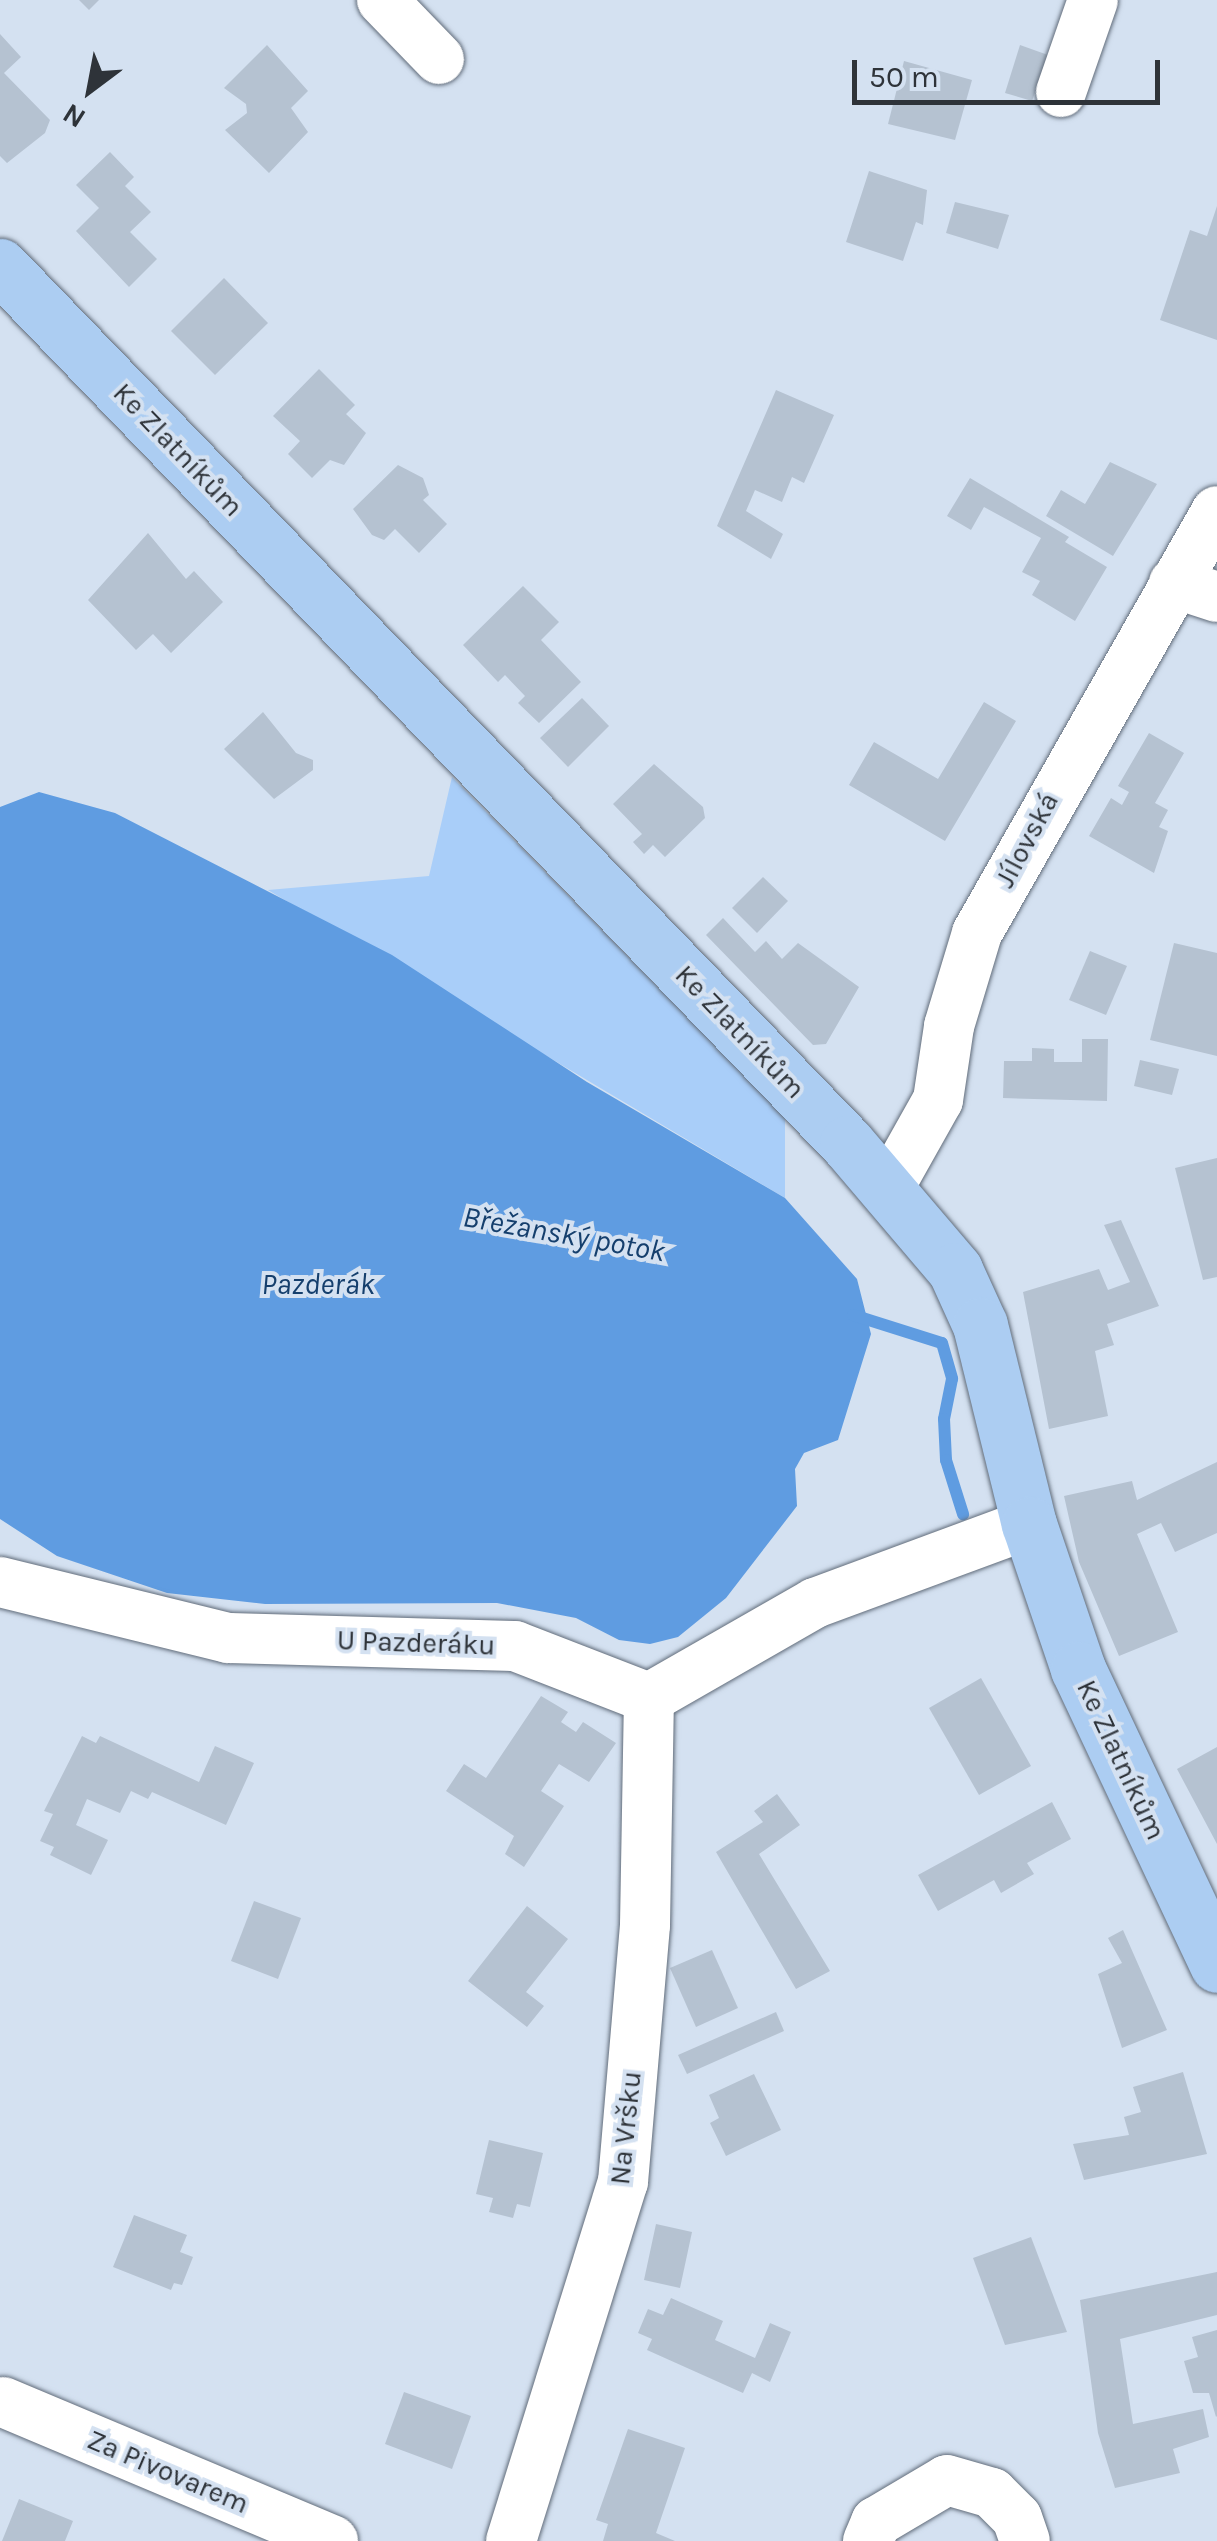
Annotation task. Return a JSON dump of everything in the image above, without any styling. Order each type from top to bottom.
[{"type":"main road","name":"Ke Zlatníkům","points":[[0,266],[888,1188],[955,1270],[980,1324],[1029,1524],[1078,1668],[1217,1965]]},
{"type":"street","points":[[382,0],[439,58]]},
{"type":"street","points":[[1061,92],[1093,0]]},
{"type":"street","name":"Jílovská","points":[[888,1188],[938,1100],[949,1026],[977,933],[1196,590],[1217,512]]},
{"type":"street","points":[[648,1698],[815,1603],[1029,1524]]},
{"type":"street","name":"U Pazderáku","points":[[0,1582],[228,1638],[514,1646],[648,1698]]},
{"type":"street","name":"Na Vršku","points":[[511,2541],[623,2182],[645,1925],[648,1698]]},
{"type":"street","name":"Za Pivovarem","points":[[2,2402],[332,2541]]},
{"type":"street","points":[[868,2541],[876,2522],[947,2480],[992,2493],[1017,2518],[1026,2541]]},
{"type":"shaded area","points":[[452,777],[785,1117],[785,1198],[268,890],[429,876]]},
{"type":"water","name":"Pazderák","points":[[39,792],[115,813],[392,955],[587,1082],[785,1198],[857,1279],[871,1334],[838,1440],[804,1453],[795,1469],[797,1506],[726,1598],[678,1637],[650,1644],[619,1640],[576,1618],[497,1603],[265,1604],[167,1593],[57,1556],[0,1519],[0,807]]},
{"type":"building","points":[[79,0],[99,0],[89,10]]},
{"type":"building","points":[[0,34],[21,57],[4,73],[50,120],[45,133],[7,163],[0,156]]},
{"type":"building","points":[[267,45],[308,91],[291,108],[308,132],[269,173],[225,130],[247,113],[246,104],[224,88]]},
{"type":"building","points":[[1020,45],[1048,55],[1032,101],[1005,93]]},
{"type":"building","points":[[904,61],[972,80],[955,140],[888,124]]},
{"type":"building","points":[[110,152],[134,177],[125,186],[151,212],[130,232],[157,259],[129,287],[76,231],[99,208],[76,185]]},
{"type":"building","points":[[869,171],[927,190],[923,225],[916,222],[903,261],[846,242]]},
{"type":"building","points":[[955,202],[1009,215],[998,249],[946,233]]},
{"type":"building","points":[[1217,206],[1217,340],[1160,320],[1190,230],[1207,236]]},
{"type":"building","points":[[224,278],[268,323],[215,375],[171,331]]},
{"type":"building","points":[[319,369],[355,405],[346,414],[366,433],[344,465],[330,460],[312,478],[288,454],[300,441],[273,416]]},
{"type":"building","points":[[776,390],[834,415],[804,483],[792,477],[782,502],[755,490],[746,511],[783,534],[771,559],[717,526]]},
{"type":"building","points":[[1110,462],[1157,484],[1113,556],[1046,516],[1061,490],[1085,504]]},
{"type":"building","points":[[398,465],[423,478],[429,495],[423,500],[447,524],[419,553],[395,529],[384,540],[372,535],[353,509]]},
{"type":"building","points":[[970,478],[1069,537],[1065,542],[1107,567],[1075,621],[1032,595],[1040,581],[1022,572],[1041,538],[984,507],[971,530],[947,516]]},
{"type":"building","points":[[148,533],[186,579],[194,571],[223,602],[171,653],[153,634],[136,650],[88,600]]},
{"type":"building","points":[[523,586],[559,622],[541,640],[581,682],[539,723],[518,703],[525,696],[505,675],[498,682],[463,645]]},
{"type":"building","points":[[582,698],[609,726],[568,767],[540,738]]},
{"type":"building","points":[[984,702],[1016,721],[945,841],[849,785],[874,742],[938,779]]},
{"type":"building","points":[[263,712],[296,753],[313,760],[313,770],[274,799],[224,749]]},
{"type":"building","points":[[1149,733],[1184,753],[1155,803],[1168,810],[1159,827],[1168,831],[1154,873],[1089,836],[1111,798],[1122,805],[1129,792],[1118,786]]},
{"type":"building","points":[[654,764],[703,807],[705,818],[665,857],[653,845],[644,854],[633,842],[642,834],[613,804]]},
{"type":"building","points":[[763,877],[788,901],[757,933],[732,908]]},
{"type":"building","points":[[723,918],[755,952],[766,941],[782,959],[798,943],[859,987],[826,1044],[813,1045],[706,935]]},
{"type":"building","points":[[1174,943],[1217,953],[1217,1056],[1150,1040]]},
{"type":"building","points":[[1090,951],[1127,966],[1106,1015],[1069,1000]]},
{"type":"building","points":[[1082,1039],[1108,1039],[1107,1101],[1003,1098],[1004,1061],[1032,1061],[1032,1048],[1054,1049],[1054,1062],[1082,1062]]},
{"type":"building","points":[[1140,1060],[1179,1069],[1172,1095],[1134,1086]]},
{"type":"building","points":[[1217,1158],[1217,1277],[1203,1280],[1175,1168]]},
{"type":"building","points":[[1121,1220],[1159,1306],[1107,1324],[1114,1345],[1095,1351],[1108,1416],[1049,1429],[1023,1292],[1099,1269],[1108,1290],[1130,1282],[1104,1225]]},
{"type":"building","points":[[1217,1462],[1217,1533],[1175,1552],[1161,1523],[1137,1534],[1178,1632],[1119,1656],[1079,1562],[1064,1496],[1132,1481],[1137,1500]]},
{"type":"building","points":[[981,1678],[1031,1766],[979,1795],[929,1708]]},
{"type":"building","points":[[541,1696],[568,1712],[561,1722],[576,1732],[583,1722],[616,1743],[589,1782],[559,1764],[541,1791],[564,1806],[524,1867],[505,1854],[514,1836],[446,1791],[464,1764],[486,1778]]},
{"type":"building","points":[[82,1736],[96,1743],[100,1736],[199,1782],[215,1746],[254,1763],[226,1825],[152,1792],[148,1799],[131,1791],[120,1813],[87,1799],[76,1825],[108,1840],[91,1875],[50,1855],[54,1847],[40,1841],[53,1814],[44,1811]]},
{"type":"building","points":[[1217,1747],[1217,1844],[1177,1769]]},
{"type":"building","points":[[777,1794],[800,1825],[759,1854],[830,1971],[796,1989],[716,1852],[763,1822],[754,1811]]},
{"type":"building","points":[[1052,1802],[1071,1839],[1027,1863],[1034,1874],[1001,1893],[994,1880],[938,1911],[918,1875]]},
{"type":"building","points":[[254,1901],[301,1918],[278,1979],[231,1961]]},
{"type":"building","points":[[527,1906],[568,1939],[526,1992],[544,2006],[527,2027],[468,1981]]},
{"type":"building","points":[[1123,1930],[1167,2030],[1122,2048],[1098,1974],[1122,1963],[1108,1938]]},
{"type":"building","points":[[712,1950],[738,2008],[696,2027],[670,1968]]},
{"type":"building","points":[[776,2012],[784,2031],[687,2074],[678,2055]]},
{"type":"building","points":[[1183,2072],[1207,2154],[1084,2180],[1073,2144],[1129,2135],[1124,2117],[1141,2112],[1133,2087]]},
{"type":"building","points":[[754,2074],[781,2130],[726,2156],[710,2123],[719,2118],[709,2095]]},
{"type":"building","points":[[489,2140],[543,2153],[530,2207],[517,2204],[513,2218],[489,2212],[493,2198],[476,2194]]},
{"type":"building","points":[[134,2215],[187,2235],[180,2252],[193,2257],[182,2285],[174,2283],[171,2290],[113,2267]]},
{"type":"building","points":[[656,2224],[692,2232],[680,2288],[644,2280]]},
{"type":"building","points":[[1031,2237],[1067,2332],[1005,2345],[973,2258]]},
{"type":"building","points":[[1217,2272],[1217,2315],[1120,2339],[1133,2424],[1203,2409],[1209,2437],[1173,2449],[1180,2473],[1115,2488],[1098,2433],[1080,2300]]},
{"type":"building","points":[[671,2298],[723,2321],[715,2340],[755,2358],[770,2323],[791,2332],[770,2382],[752,2373],[743,2393],[647,2350],[652,2339],[638,2333],[648,2309],[663,2315]]},
{"type":"building","points":[[1217,2330],[1216,2417],[1209,2393],[1193,2393],[1184,2361],[1198,2357],[1192,2337]]},
{"type":"building","points":[[404,2392],[471,2416],[452,2469],[385,2444]]},
{"type":"building","points":[[628,2429],[685,2448],[656,2533],[675,2541],[603,2541],[608,2524],[596,2520]]},
{"type":"building","points":[[19,2499],[73,2521],[65,2541],[2,2541]]},
{"type":"waterway","name":"Břežanský potok","points":[[853,1315],[942,1343],[952,1379],[944,1419],[946,1460],[963,1514]]}]
